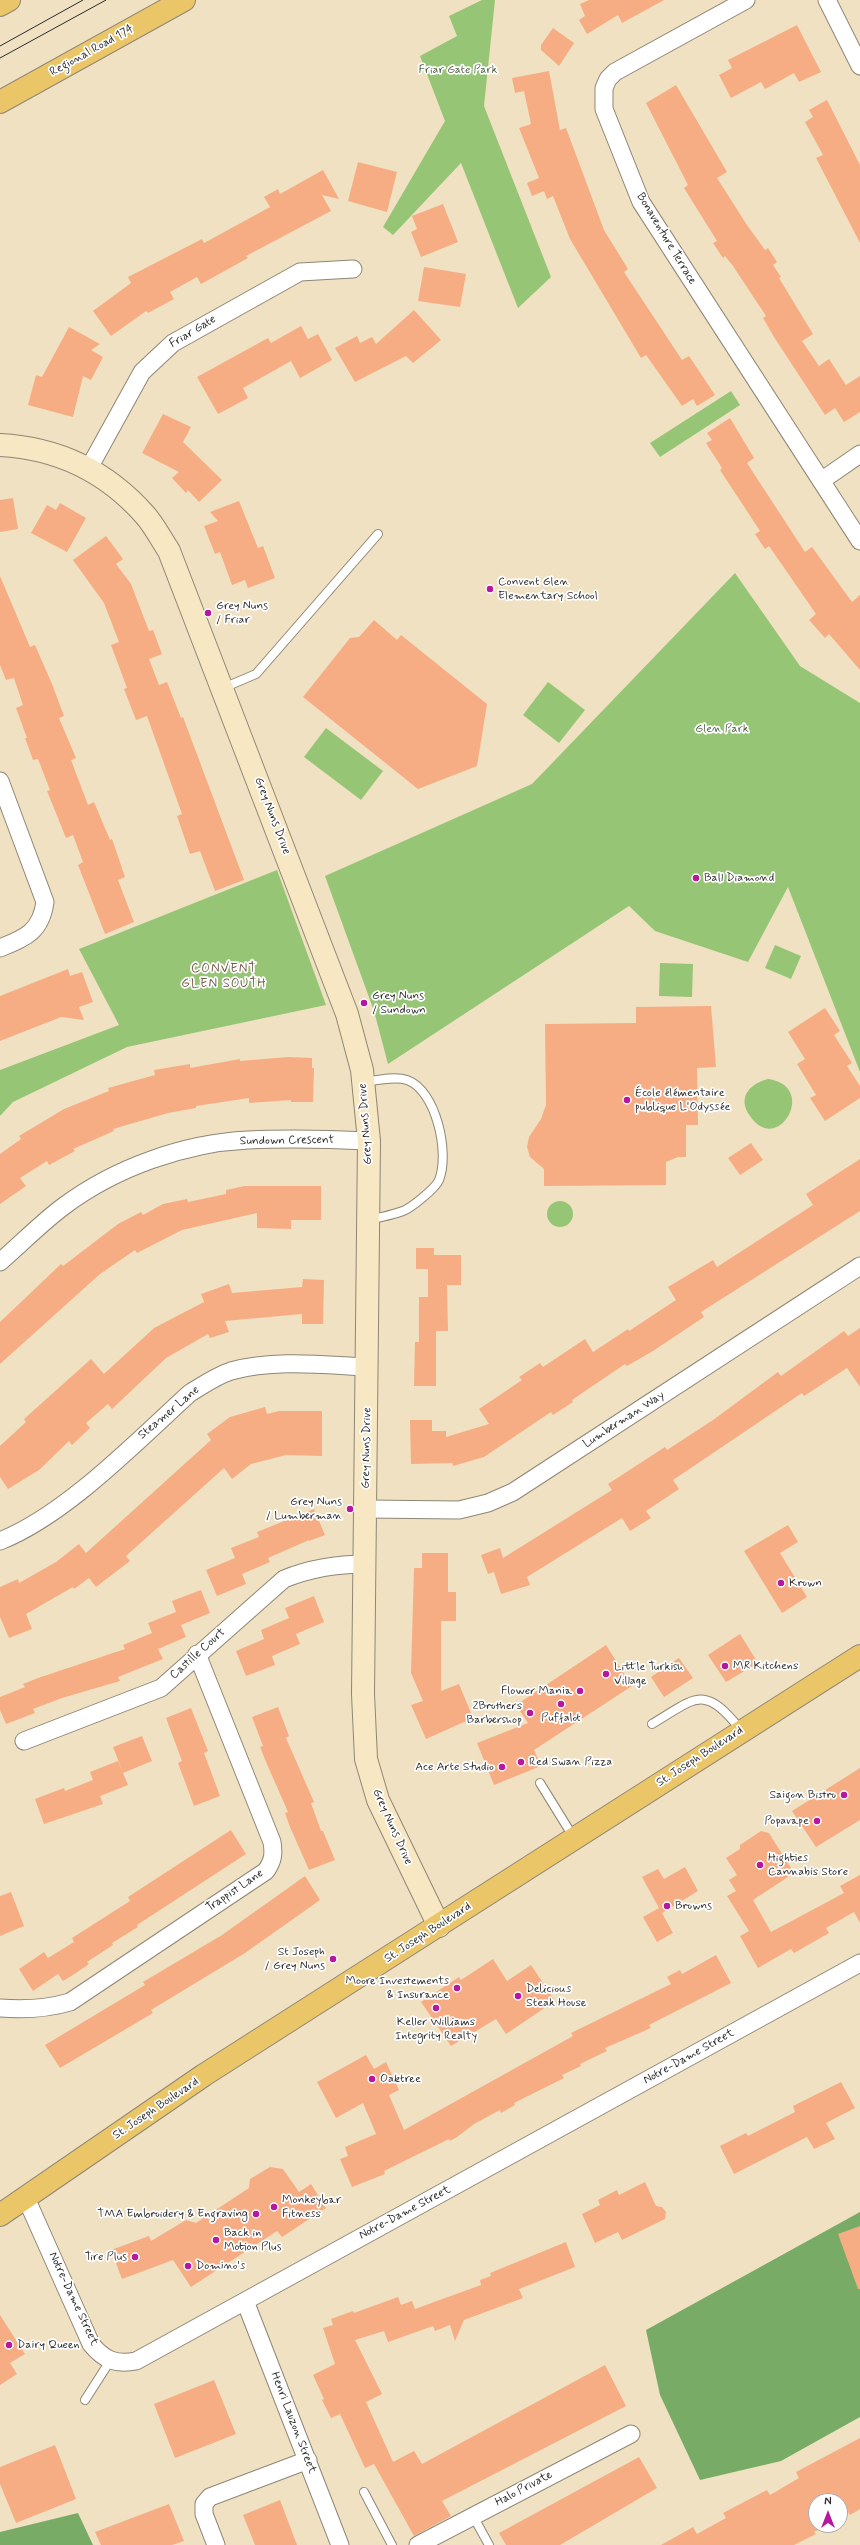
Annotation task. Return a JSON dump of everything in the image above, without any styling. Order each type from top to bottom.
[{"type":"main road","points":[[0,5],[9,0]]},
{"type":"main road","name":"Regional Road 174","points":[[0,102],[184,0]]},
{"type":"main road","name":"St. Joseph Boulevard","points":[[0,2215],[204,2076],[575,1840],[741,1730],[860,1656]]},
{"type":"street","name":"Bonaventure Terrace","points":[[746,0],[615,72],[608,79],[604,88],[604,109],[641,202],[860,541]]},
{"type":"street","points":[[827,0],[860,66]]},
{"type":"street","name":"Friar Gate","points":[[89,468],[142,372],[173,343],[300,272],[353,269]]},
{"type":"street","name":"Grey Nuns Drive","points":[[0,445],[38,449],[89,468],[111,482],[146,516],[169,551],[325,952],[358,1048],[364,1082],[369,1141],[366,1564],[363,1708],[366,1759],[378,1800],[439,1926]]},
{"type":"street","points":[[821,481],[860,454]]},
{"type":"street","points":[[0,781],[45,902],[43,917],[35,930],[18,941],[0,948]]},
{"type":"street","name":"Sundown Crescent","points":[[0,1262],[63,1206],[113,1177],[160,1158],[197,1147],[246,1140],[369,1141]]},
{"type":"street","name":"Lumberman Way","points":[[366,1509],[459,1510],[488,1503],[513,1492],[860,1266]]},
{"type":"street","name":"Steamer Lane","points":[[0,1541],[41,1519],[86,1487],[190,1393],[209,1380],[229,1372],[273,1365],[368,1367]]},
{"type":"street","name":"Castille Court","points":[[24,1741],[161,1688],[284,1580],[304,1571],[339,1564],[366,1564]]},
{"type":"street","name":"Trappist Lane","points":[[0,2008],[41,2009],[70,2002],[266,1871],[270,1865],[273,1859],[272,1842],[198,1654]]},
{"type":"street","name":"Notre-Dame Street","points":[[26,2198],[91,2344],[99,2354],[110,2361],[123,2364],[136,2361],[860,1963]]},
{"type":"street","name":"Henri Lauzon Street","points":[[245,2301],[340,2545]]},
{"type":"street","name":"Halo Private","points":[[418,2545],[631,2434]]},
{"type":"street","points":[[216,2545],[204,2514],[204,2504],[210,2497],[308,2460]]},
{"type":"lane","points":[[222,688],[256,674],[378,534]]},
{"type":"lane","points":[[364,1082],[406,1079],[422,1088],[437,1121],[443,1148],[439,1180],[426,1194],[404,1211],[369,1220]]},
{"type":"lane","points":[[652,1724],[693,1699],[711,1700],[723,1708],[741,1730]]},
{"type":"lane","points":[[540,1783],[575,1840]]},
{"type":"lane","points":[[85,2400],[110,2361]]},
{"type":"lane","points":[[364,2492],[392,2545]]},
{"type":"lane","points":[[473,2516],[489,2545]]},
{"type":"green space","name":"Friar Gate Park","points":[[482,0],[495,0],[484,106],[551,277],[518,308],[461,163],[393,235],[383,227],[445,121],[420,56],[457,36],[449,16]]},
{"type":"green space","points":[[731,391],[740,405],[660,457],[650,443]]},
{"type":"green space","name":"Glen Park","points":[[735,573],[800,666],[860,703],[860,1072],[788,887],[748,962],[655,931],[629,906],[388,1064],[374,1011],[325,876],[532,784]]},
{"type":"green space","points":[[548,682],[585,710],[559,743],[523,715]]},
{"type":"green space","points":[[326,728],[383,771],[361,800],[304,757]]},
{"type":"green space","points":[[277,870],[326,1005],[127,1047],[13,1102],[0,1116],[0,1070],[119,1025],[79,949]]},
{"type":"green space","points":[[775,945],[801,956],[791,979],[765,968]]},
{"type":"green space","points":[[660,963],[693,964],[692,997],[659,996]]},
{"type":"green space","points":[[768,1079],[783,1084],[791,1094],[792,1105],[789,1116],[781,1124],[772,1128],[761,1126],[750,1116],[746,1109],[745,1103],[747,1093],[751,1088],[755,1084]]},
{"type":"green space","points":[[560,1201],[570,1204],[573,1214],[570,1224],[560,1227],[550,1224],[547,1214],[550,1204]]},
{"type":"green space","points":[[860,2212],[860,2417],[781,2461],[700,2480],[660,2395],[646,2330]]},
{"type":"green space","points":[[78,2513],[93,2545],[0,2545],[0,2532]]},
{"type":"building","points":[[589,0],[664,0],[622,23],[618,15],[587,34],[579,20],[585,16],[580,4]]},
{"type":"building","points":[[797,25],[821,72],[799,82],[794,73],[765,89],[761,82],[731,98],[719,75],[732,68],[728,60]]},
{"type":"building","points":[[553,28],[574,43],[559,66],[541,50],[541,45]]},
{"type":"building","points":[[549,71],[560,130],[566,128],[604,230],[628,269],[624,272],[682,360],[689,356],[715,395],[697,406],[693,399],[682,406],[646,355],[641,358],[570,239],[553,196],[547,199],[544,191],[532,196],[527,183],[539,178],[519,128],[531,124],[524,91],[515,93],[512,78]]},
{"type":"building","points":[[676,85],[727,172],[717,178],[747,225],[765,250],[768,248],[777,262],[773,265],[781,277],[779,278],[813,334],[802,341],[819,366],[829,359],[846,385],[860,376],[860,412],[844,422],[835,408],[825,415],[774,337],[763,318],[766,316],[733,266],[725,256],[723,258],[713,243],[717,241],[684,188],[688,185],[646,103]]},
{"type":"building","points":[[827,100],[860,165],[860,243],[816,158],[823,155],[805,122],[813,117],[809,110]]},
{"type":"building","points":[[358,162],[397,172],[387,212],[348,201]]},
{"type":"building","points":[[323,170],[339,199],[322,195],[331,211],[246,256],[248,258],[201,284],[197,277],[170,292],[174,299],[148,313],[146,311],[111,336],[93,311],[131,283],[128,277],[202,239],[204,243],[270,207],[264,197],[278,189],[280,194]]},
{"type":"building","points":[[443,204],[458,242],[421,257],[411,232],[417,229],[412,216]]},
{"type":"building","points":[[424,267],[466,274],[460,307],[418,301]]},
{"type":"building","points":[[414,310],[441,340],[413,363],[406,356],[355,382],[335,348],[357,336],[360,343],[372,337],[376,344]]},
{"type":"building","points":[[301,326],[308,339],[318,334],[332,360],[300,378],[291,361],[243,388],[248,398],[218,414],[197,377],[268,338],[271,343]]},
{"type":"building","points":[[69,327],[100,344],[91,350],[103,357],[91,380],[83,376],[73,417],[28,405],[36,375],[42,377]]},
{"type":"building","points":[[163,414],[191,427],[183,442],[222,480],[199,502],[188,490],[186,493],[172,478],[179,472],[142,453]]},
{"type":"building","points":[[730,418],[754,458],[747,463],[805,552],[812,547],[852,602],[860,595],[860,670],[829,634],[825,638],[809,620],[816,614],[769,546],[765,549],[755,534],[760,531],[720,470],[722,468],[706,443],[712,440],[707,433]]},
{"type":"building","points":[[13,498],[18,529],[0,532],[0,500]]},
{"type":"building","points":[[239,501],[258,548],[263,546],[275,578],[248,588],[245,580],[232,585],[220,552],[215,554],[204,526],[218,521],[210,512]]},
{"type":"building","points":[[60,503],[86,518],[67,552],[31,533],[47,505],[56,510]]},
{"type":"building","points":[[106,536],[123,559],[116,564],[131,584],[149,631],[153,630],[162,654],[149,659],[159,685],[167,682],[181,718],[183,717],[244,880],[215,891],[200,851],[190,854],[177,816],[182,814],[147,716],[136,720],[124,689],[127,688],[111,645],[119,642],[104,603],[73,560]]},
{"type":"building","points":[[0,576],[30,647],[35,645],[52,684],[64,716],[59,718],[76,758],[71,760],[88,805],[94,802],[110,840],[112,839],[125,877],[118,880],[134,922],[105,934],[78,865],[83,862],[73,835],[66,838],[47,791],[50,790],[38,759],[33,760],[25,738],[27,738],[16,708],[23,705],[14,678],[6,680],[0,665]]},
{"type":"building","points":[[374,620],[397,640],[401,635],[487,704],[477,766],[418,789],[303,697],[350,638],[359,637]]},
{"type":"building","points":[[68,969],[70,976],[82,972],[93,1002],[79,1007],[84,1020],[61,1017],[0,1041],[0,996]]},
{"type":"building","points":[[711,1006],[716,1067],[697,1068],[698,1125],[686,1125],[686,1157],[678,1157],[666,1162],[666,1185],[544,1186],[544,1169],[530,1157],[527,1147],[529,1137],[541,1119],[546,1105],[545,1024],[636,1023],[636,1007]]},
{"type":"building","points":[[825,1008],[840,1031],[834,1035],[852,1063],[847,1066],[860,1086],[860,1098],[825,1121],[810,1098],[816,1095],[797,1064],[805,1059],[788,1032]]},
{"type":"building","points":[[288,1057],[312,1058],[312,1068],[314,1068],[313,1102],[291,1102],[291,1100],[249,1103],[249,1098],[196,1106],[196,1108],[168,1113],[113,1129],[114,1131],[73,1149],[75,1151],[49,1165],[47,1161],[20,1178],[26,1186],[0,1204],[0,1154],[21,1139],[19,1136],[64,1109],[109,1091],[108,1088],[155,1075],[154,1070],[190,1064],[190,1068],[240,1059],[240,1061]]},
{"type":"building","points":[[751,1143],[763,1160],[740,1175],[728,1158]]},
{"type":"building","points":[[860,1159],[860,1211],[701,1312],[704,1317],[653,1351],[627,1366],[625,1364],[572,1400],[573,1402],[553,1415],[551,1412],[484,1457],[453,1466],[452,1463],[411,1464],[410,1420],[432,1420],[432,1431],[446,1431],[446,1437],[489,1424],[479,1409],[522,1380],[519,1377],[540,1363],[543,1367],[585,1339],[593,1352],[628,1329],[629,1331],[676,1300],[668,1287],[713,1260],[717,1267],[813,1205],[806,1194]]},
{"type":"building","points":[[245,1186],[321,1186],[321,1220],[291,1220],[291,1229],[257,1228],[257,1213],[182,1230],[137,1253],[135,1250],[100,1274],[0,1364],[0,1322],[61,1264],[63,1266],[118,1224],[141,1212],[143,1215],[163,1204],[187,1199],[188,1202],[226,1194],[226,1190]]},
{"type":"building","points":[[416,1248],[434,1248],[434,1255],[461,1255],[461,1285],[447,1285],[448,1331],[436,1331],[436,1386],[414,1386],[415,1342],[419,1342],[419,1297],[428,1297],[428,1269],[416,1269]]},
{"type":"building","points":[[303,1279],[324,1280],[323,1324],[302,1324],[302,1314],[225,1321],[229,1332],[210,1338],[208,1334],[166,1358],[112,1409],[108,1404],[86,1423],[90,1428],[72,1445],[69,1441],[39,1470],[8,1489],[0,1477],[0,1446],[26,1422],[24,1419],[91,1359],[104,1374],[154,1328],[204,1302],[201,1294],[229,1284],[232,1293],[302,1287]]},
{"type":"building","points":[[860,1328],[860,1387],[847,1368],[804,1396],[802,1393],[673,1480],[679,1489],[646,1511],[651,1518],[630,1531],[622,1518],[527,1577],[530,1585],[501,1594],[494,1572],[488,1574],[481,1555],[500,1548],[503,1558],[612,1490],[608,1484],[665,1447],[667,1450],[713,1420],[778,1372],[781,1376],[844,1331],[848,1336]]},
{"type":"building","points":[[265,1407],[267,1414],[279,1411],[322,1411],[322,1456],[286,1455],[251,1464],[232,1479],[224,1468],[126,1556],[130,1561],[96,1587],[89,1578],[74,1589],[73,1587],[26,1614],[32,1629],[9,1638],[0,1617],[0,1587],[18,1579],[19,1583],[56,1562],[79,1544],[86,1553],[211,1440],[207,1434],[230,1417]]},
{"type":"building","points":[[314,1509],[325,1535],[309,1540],[268,1558],[270,1562],[242,1574],[246,1584],[217,1596],[206,1570],[235,1558],[231,1548],[259,1537],[257,1532]]},
{"type":"building","points":[[788,1525],[798,1542],[780,1553],[807,1597],[782,1613],[744,1551]]},
{"type":"building","points":[[422,1553],[448,1553],[448,1592],[456,1592],[456,1621],[441,1621],[441,1691],[459,1684],[473,1718],[426,1739],[411,1705],[423,1701],[411,1673],[414,1568],[422,1568]]},
{"type":"building","points":[[201,1590],[210,1613],[181,1625],[186,1637],[158,1649],[163,1659],[118,1677],[120,1681],[62,1698],[33,1709],[35,1713],[6,1724],[0,1710],[0,1697],[25,1687],[23,1684],[38,1678],[125,1649],[123,1645],[152,1633],[148,1623],[176,1612],[172,1601]]},
{"type":"building","points":[[314,1596],[324,1622],[296,1634],[300,1644],[272,1656],[275,1665],[246,1676],[236,1651],[264,1639],[261,1630],[289,1618],[285,1608]]},
{"type":"building","points":[[740,1634],[758,1663],[726,1682],[708,1655]]},
{"type":"building","points":[[606,1645],[632,1686],[534,1750],[541,1766],[494,1785],[477,1743],[528,1723],[516,1705]]},
{"type":"building","points":[[679,1658],[693,1678],[664,1697],[651,1677]]},
{"type":"building","points":[[278,1707],[289,1736],[286,1738],[314,1802],[311,1803],[321,1831],[323,1831],[335,1860],[309,1870],[290,1827],[285,1813],[288,1812],[260,1747],[263,1746],[252,1717]]},
{"type":"building","points":[[191,1708],[208,1751],[204,1753],[220,1796],[194,1806],[178,1763],[182,1761],[166,1718]]},
{"type":"building","points":[[142,1736],[152,1761],[123,1773],[113,1747]]},
{"type":"building","points":[[118,1761],[128,1785],[100,1796],[103,1804],[44,1824],[35,1799],[64,1788],[65,1791],[93,1780],[90,1772]]},
{"type":"building","points":[[860,1768],[860,1820],[816,1847],[792,1811]]},
{"type":"building","points":[[231,1830],[246,1854],[137,1925],[138,1927],[112,1943],[113,1945],[87,1962],[89,1964],[76,1973],[63,1981],[58,1974],[33,1991],[19,1969],[44,1952],[48,1958],[74,1942],[72,1938],[130,1901],[128,1897]]},
{"type":"building","points":[[761,1831],[769,1833],[794,1873],[753,1900],[771,1932],[844,1893],[840,1886],[860,1875],[860,1923],[854,1912],[826,1928],[829,1933],[794,1953],[791,1949],[758,1968],[740,1936],[749,1931],[727,1896],[736,1891],[729,1880],[737,1875],[726,1858],[740,1849],[740,1845]]},
{"type":"building","name":"Browns","points":[[685,1867],[698,1891],[662,1913],[673,1933],[657,1942],[643,1917],[659,1908],[642,1877],[658,1869],[664,1879]]},
{"type":"building","points":[[305,1876],[320,1900],[245,1953],[151,2010],[153,2013],[60,2068],[45,2045],[145,1985],[143,1982],[222,1935]]},
{"type":"building","points":[[11,1892],[24,1926],[0,1936],[0,1896]]},
{"type":"building","points":[[716,1955],[731,1983],[649,2025],[651,2028],[605,2048],[607,2051],[580,2064],[581,2066],[562,2075],[564,2078],[514,2103],[515,2105],[501,2113],[500,2110],[474,2124],[450,2141],[449,2139],[384,2171],[385,2174],[352,2187],[340,2159],[348,2156],[345,2147],[376,2134],[363,2103],[336,2118],[317,2082],[366,2055],[374,2069],[386,2062],[399,2090],[389,2095],[404,2130],[573,2036],[571,2033],[671,1984],[667,1977],[680,1970],[682,1974]]},
{"type":"building","points":[[493,1959],[507,1981],[531,1965],[555,2001],[506,2034],[496,2019],[451,2046],[421,2002],[459,1977],[461,1980]]},
{"type":"building","points":[[841,2082],[855,2108],[826,2123],[835,2139],[814,2149],[807,2137],[734,2174],[720,2146],[746,2133],[748,2136],[795,2112],[793,2106]]},
{"type":"building","points":[[270,2167],[283,2169],[299,2192],[311,2184],[326,2208],[282,2237],[277,2231],[191,2287],[173,2260],[122,2279],[111,2250],[149,2236],[151,2241],[186,2220],[196,2223],[249,2188],[250,2179]]},
{"type":"building","points":[[645,2182],[656,2206],[662,2207],[666,2212],[665,2219],[622,2240],[618,2232],[595,2243],[582,2214],[600,2205],[598,2200],[617,2190],[619,2195]]},
{"type":"building","points":[[860,2226],[860,2289],[858,2289],[838,2234]]},
{"type":"building","points":[[566,2242],[575,2267],[519,2289],[523,2298],[464,2320],[455,2341],[450,2325],[435,2331],[433,2326],[388,2342],[384,2331],[355,2340],[382,2394],[366,2402],[393,2462],[414,2451],[422,2464],[605,2365],[626,2406],[442,2501],[451,2516],[414,2536],[374,2464],[365,2468],[340,2414],[331,2418],[322,2400],[324,2399],[313,2375],[335,2364],[323,2328],[333,2325],[331,2319],[353,2311],[354,2313],[398,2297],[401,2305],[412,2301],[415,2309],[481,2285],[480,2280],[491,2276],[490,2273]]},
{"type":"building","name":"Dairy Queen","points":[[0,2315],[25,2354],[10,2363],[17,2374],[0,2385]]},
{"type":"building","points":[[214,2380],[236,2434],[175,2458],[154,2404]]},
{"type":"building","points":[[860,2438],[860,2509],[850,2515],[848,2512],[848,2493],[808,2493],[808,2533],[816,2534],[794,2545],[661,2545],[693,2527],[697,2534],[726,2518],[723,2513],[767,2490],[770,2495],[799,2478],[796,2472]]},
{"type":"building","points":[[55,2445],[76,2499],[16,2523],[0,2484],[0,2467]]},
{"type":"building","points":[[639,2457],[657,2488],[560,2545],[506,2545],[499,2533]]},
{"type":"building","points":[[280,2500],[297,2545],[255,2545],[243,2515]]},
{"type":"building","points":[[169,2504],[184,2541],[172,2545],[101,2545],[95,2532]]},
{"type":"tram line","points":[[0,46],[83,0]]},
{"type":"tram line","points":[[0,58],[106,0]]},
{"type":"place","name":"Convent Glen Elementary School","points":[[490,589]]},
{"type":"place","name":"Grey Nuns / Friar","points":[[208,613]]},
{"type":"place","name":"Ball Diamond","points":[[696,878]]},
{"type":"place","name":"Grey Nuns / Sundown","points":[[364,1003]]},
{"type":"place","name":"École élémentaire publique L'Odyssée","points":[[627,1100]]},
{"type":"place","name":"Grey Nuns / Lumberman","points":[[350,1509]]},
{"type":"place","name":"Krown","points":[[781,1583]]},
{"type":"place","name":"MR Kitchens","points":[[725,1666]]},
{"type":"place","name":"Little Turkish Village","points":[[606,1674]]},
{"type":"place","name":"Flower Mania","points":[[580,1691]]},
{"type":"place","name":"Puffalot","points":[[561,1704]]},
{"type":"place","name":"2Brothers Barbershop","points":[[530,1713]]},
{"type":"place","name":"Red Swan Pizza","points":[[521,1762]]},
{"type":"place","name":"Ace Arte Studio","points":[[502,1767]]},
{"type":"place","name":"Saigon Bistro","points":[[844,1795]]},
{"type":"place","name":"Popavape","points":[[817,1821]]},
{"type":"place","name":"Highties Cannabis Store","points":[[760,1865]]},
{"type":"place","name":"Browns","points":[[667,1906]]},
{"type":"place","name":"St Joseph / Grey Nuns","points":[[333,1959]]},
{"type":"place","name":"Moore Investements & Insurance","points":[[457,1988]]},
{"type":"place","name":"Delicious Steak House","points":[[518,1996]]},
{"type":"place","name":"Keller Williams Integrity Realty","points":[[436,2008]]},
{"type":"place","name":"Oaktree","points":[[372,2079]]},
{"type":"place","name":"Monkeybar Fitness","points":[[274,2207]]},
{"type":"place","name":"TMA Embroidery & Engraving","points":[[256,2214]]},
{"type":"place","name":"Back in Motion Plus","points":[[216,2240]]},
{"type":"place","name":"Tire Plus","points":[[135,2257]]},
{"type":"place","name":"Domino's","points":[[188,2266]]},
{"type":"place","name":"Dairy Queen","points":[[9,2345]]},
{"type":"district","name":"CONVENT GLEN SOUTH","points":[[224,976]]}]
